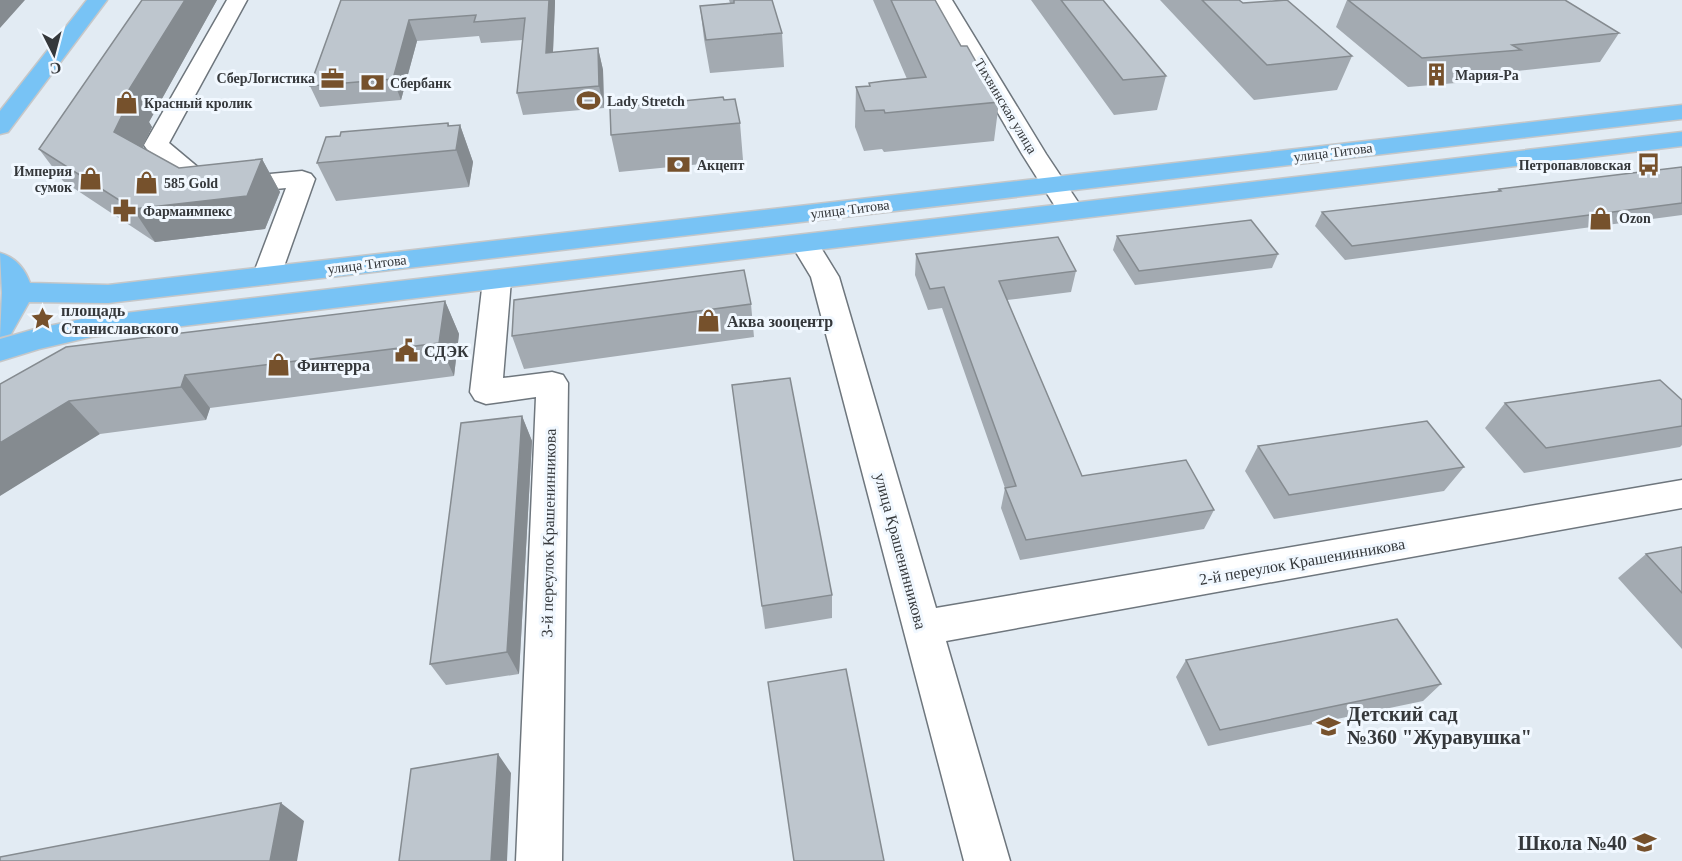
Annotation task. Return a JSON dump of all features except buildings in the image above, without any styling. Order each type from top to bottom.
[{"type":"main road","points":[[0,127],[97,0]]},
{"type":"main road","name":"улица Титова","points":[[18,292],[58,295],[108,294],[1682,112]]},
{"type":"main road","name":"улица Титова","points":[[0,350],[34,339],[91,327],[1682,139]]},
{"type":"main road","points":[[0,262],[13,272],[18,292],[13,307],[0,327]]},
{"type":"street","points":[[237,0],[156,144],[197,179],[214,186],[302,179],[267,275]]},
{"type":"street","name":"Тихвинская улица","points":[[942,0],[1071,212]]},
{"type":"street","name":"улица Крашенинникова","points":[[805,244],[825,277],[987,861]]},
{"type":"street","name":"3-й переулок Крашенинникова","points":[[496,280],[495,317],[486,392],[552,383],[539,861]]},
{"type":"street","name":"2-й переулок Крашенинникова","points":[[922,628],[1682,494]]},
{"type":"place","name":"Мария-Ра","points":[[1437,75]]},
{"type":"place","name":"СберЛогистика","points":[[333,78]]},
{"type":"place","name":"Сбербанк","points":[[372,83]]},
{"type":"place","name":"Lady Stretch","points":[[589,101]]},
{"type":"place","name":"Красный кролик","points":[[126,103]]},
{"type":"place","name":"Акцепт","points":[[679,165]]},
{"type":"place","name":"Петропавловская","points":[[1649,165]]},
{"type":"place","name":"Империя сумок","points":[[90,179]]},
{"type":"place","name":"585 Gold","points":[[146,183]]},
{"type":"place","name":"Фармаимпекс","points":[[125,211]]},
{"type":"place","name":"Ozon","points":[[1601,218]]},
{"type":"place","name":"площадь Станиславского","points":[[43,319]]},
{"type":"place","name":"Аква зооцентр","points":[[709,321]]},
{"type":"place","name":"СДЭК","points":[[406,351]]},
{"type":"place","name":"Финтерра","points":[[279,365]]},
{"type":"place","name":"Детский сад №360 \"Журавушка\"","points":[[1329,726]]},
{"type":"place","name":"Школа №40","points":[[1645,843]]}]
